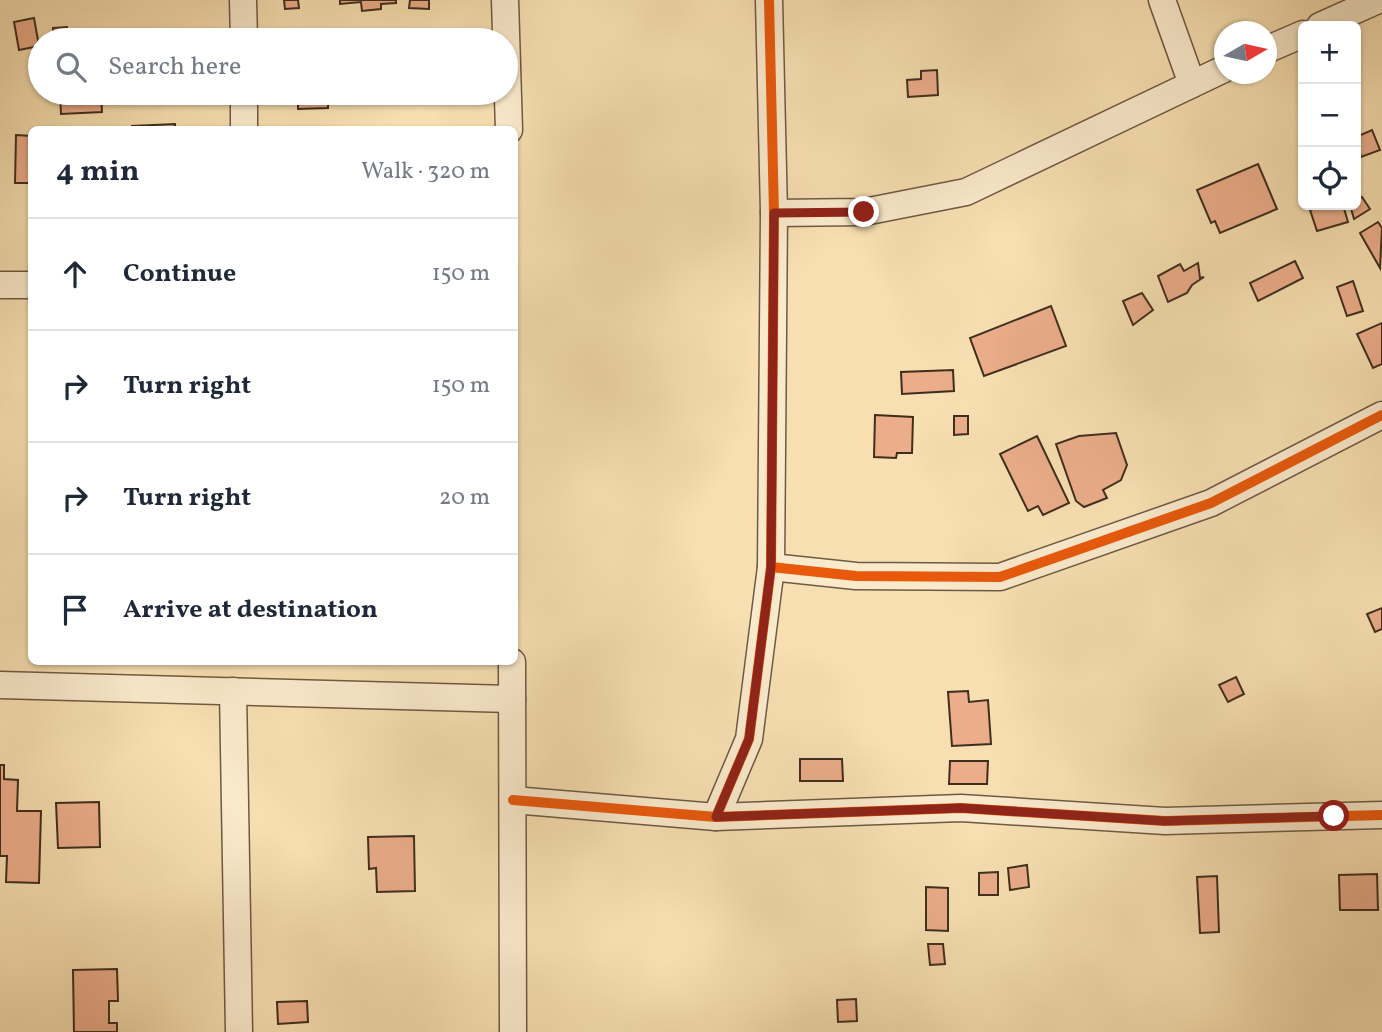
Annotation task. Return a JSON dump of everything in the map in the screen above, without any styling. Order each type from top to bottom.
[{"type":"street","points":[[243,0],[244,28]]},
{"type":"street","points":[[505,0],[506,28]]},
{"type":"street","points":[[716,817],[749,739],[771,567],[774,213],[769,0]]},
{"type":"street","points":[[1162,0],[1192,84]]},
{"type":"street","points":[[1331,21],[1378,0]]},
{"type":"street","points":[[1277,45],[1298,36]]},
{"type":"street","points":[[774,213],[864,212],[966,192],[1214,74]]},
{"type":"street","points":[[244,105],[244,126]]},
{"type":"street","points":[[508,105],[509,126]]},
{"type":"street","points":[[0,285],[28,285]]},
{"type":"street","points":[[771,567],[856,576],[1000,577],[1211,503],[1382,415]]},
{"type":"street","points":[[512,665],[513,1032]]},
{"type":"street","points":[[0,685],[512,699]]},
{"type":"street","points":[[233,691],[239,1032]]},
{"type":"street","points":[[513,800],[716,817],[961,808],[1165,821],[1382,815]]},
{"type":"building","points":[[284,0],[298,0],[299,8],[285,9]]},
{"type":"building","points":[[340,0],[396,0],[396,3],[381,4],[381,9],[362,11],[361,2],[340,4]]},
{"type":"building","points":[[410,0],[429,0],[429,9],[409,8]]},
{"type":"building","points":[[34,18],[36,28],[28,28],[28,48],[19,50],[14,22]]},
{"type":"building","points":[[937,70],[938,95],[908,97],[907,80],[921,79],[921,71]]},
{"type":"building","points":[[61,105],[102,105],[102,112],[61,114]]},
{"type":"building","points":[[298,105],[328,105],[328,108],[298,109]]},
{"type":"building","points":[[175,124],[175,126],[132,126]]},
{"type":"building","points":[[1372,130],[1380,150],[1361,157],[1361,135]]},
{"type":"building","points":[[16,135],[28,136],[28,183],[15,183]]},
{"type":"building","points":[[1258,164],[1277,209],[1220,233],[1215,221],[1211,223],[1197,190]]},
{"type":"building","points":[[1361,197],[1370,209],[1354,219],[1351,210],[1361,210]]},
{"type":"building","points":[[1310,210],[1344,210],[1348,222],[1317,231]]},
{"type":"building","points":[[1378,222],[1382,228],[1380,268],[1360,233]]},
{"type":"building","points":[[1295,261],[1303,278],[1258,301],[1250,283]]},
{"type":"building","points":[[1198,263],[1200,278],[1204,277],[1192,285],[1187,293],[1168,302],[1158,276],[1180,264],[1184,271]]},
{"type":"building","points":[[1353,281],[1363,311],[1347,316],[1337,287]]},
{"type":"building","points":[[1142,293],[1153,310],[1133,325],[1123,301]]},
{"type":"building","points":[[1051,306],[1066,346],[984,376],[970,338]]},
{"type":"building","points":[[1382,323],[1382,364],[1373,368],[1357,334]]},
{"type":"building","points":[[953,370],[954,391],[902,394],[901,372]]},
{"type":"building","points":[[875,415],[913,417],[912,453],[897,453],[896,458],[874,457]]},
{"type":"building","points":[[954,416],[968,416],[968,434],[954,435]]},
{"type":"building","points":[[1116,433],[1127,465],[1121,480],[1103,490],[1107,498],[1084,507],[1076,501],[1056,444],[1079,436]]},
{"type":"building","points":[[1037,436],[1069,503],[1043,515],[1038,506],[1028,511],[1000,454]]},
{"type":"building","points":[[1382,608],[1382,629],[1375,632],[1367,614]]},
{"type":"building","points":[[1236,677],[1244,694],[1228,702],[1219,685]]},
{"type":"building","points":[[968,691],[969,702],[988,700],[991,744],[952,746],[948,692]]},
{"type":"building","points":[[800,759],[842,759],[843,781],[800,781]]},
{"type":"building","points":[[950,761],[988,761],[987,784],[949,784]]},
{"type":"building","points":[[0,765],[4,765],[4,779],[18,780],[17,811],[41,811],[39,883],[6,882],[7,856],[0,856]]},
{"type":"building","points":[[99,802],[100,847],[58,848],[56,803]]},
{"type":"building","points":[[414,836],[415,891],[377,892],[376,868],[369,869],[368,837]]},
{"type":"building","points":[[1027,865],[1029,887],[1010,890],[1008,868]]},
{"type":"building","points":[[998,872],[998,895],[979,895],[979,873]]},
{"type":"building","points":[[1377,874],[1378,910],[1340,910],[1339,875]]},
{"type":"building","points":[[1217,876],[1219,932],[1200,933],[1197,877]]},
{"type":"building","points":[[926,887],[948,888],[948,931],[926,930]]},
{"type":"building","points":[[928,944],[943,944],[945,964],[930,965]]},
{"type":"building","points":[[117,969],[118,1001],[109,1001],[109,1023],[117,1023],[117,1032],[74,1032],[73,970]]},
{"type":"building","points":[[856,999],[857,1021],[838,1022],[837,1000]]},
{"type":"building","points":[[307,1001],[308,1022],[278,1024],[277,1002]]},
{"type":"cycle path","points":[[716,817],[749,739],[771,567],[774,213],[769,0]]},
{"type":"cycle path","points":[[771,567],[856,576],[1000,577],[1211,503],[1382,415]]},
{"type":"cycle path","points":[[513,800],[716,817],[961,808],[1165,821],[1382,815]]},
{"type":"route","points":[[864,212],[774,213],[771,567],[749,739],[716,817],[961,808],[1165,821],[1334,816]]}]
